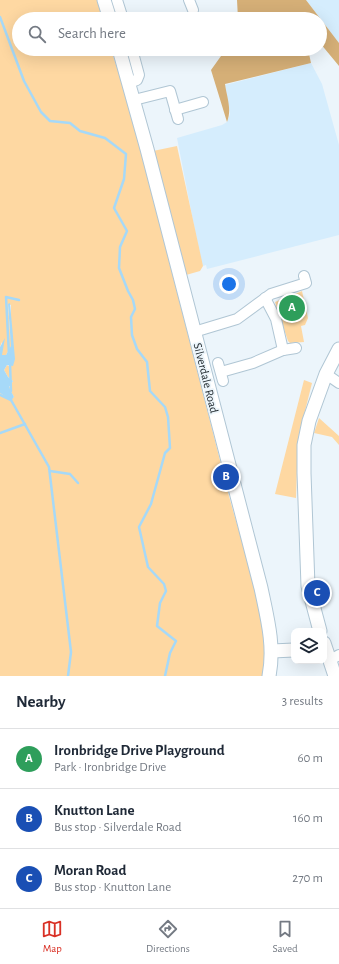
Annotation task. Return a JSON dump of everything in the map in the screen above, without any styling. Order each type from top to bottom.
[{"type":"main road","points":[[109,0],[110,12]]},
{"type":"main road","name":"Silverdale Road","points":[[122,56],[133,81],[134,100],[261,588],[272,651],[270,676]]},
{"type":"main road","points":[[319,628],[308,586],[304,445],[309,421],[326,374],[339,349]]},
{"type":"main road","points":[[327,648],[334,657],[335,676]]},
{"type":"main road","points":[[272,651],[291,650]]},
{"type":"street","points":[[109,0],[118,12]]},
{"type":"street","name":"Silverdale Road","points":[[133,81],[139,74],[134,56]]},
{"type":"street","points":[[134,100],[170,91],[176,114],[203,102]]},
{"type":"street","points":[[194,332],[237,319],[265,298],[278,291],[306,283],[304,276]]},
{"type":"street","points":[[265,298],[276,319],[284,350]]},
{"type":"street","points":[[221,372],[253,363],[284,350],[296,348]]},
{"type":"street","points":[[326,374],[339,384]]},
{"type":"shaded area","points":[[0,0],[97,0],[101,12],[12,12],[12,56],[113,56],[128,103],[259,605],[263,630],[264,654],[262,676],[0,676],[0,393],[11,399],[14,397],[9,388],[13,381],[8,377],[4,370],[7,365],[10,367],[10,347],[6,355],[2,355],[2,342],[0,347]],"holes":[[[8,304],[11,305],[10,338]]]},
{"type":"shaded area","points":[[237,0],[306,0],[315,12],[238,12]]},
{"type":"shaded area","points":[[306,0],[339,0],[339,43],[327,27],[327,12],[315,12]]},
{"type":"shaded area","points":[[327,27],[339,43],[339,66],[327,51]]},
{"type":"shaded area","points":[[221,56],[310,56],[311,63],[225,84],[229,103],[227,122],[211,70]]},
{"type":"shaded area","points":[[311,63],[322,84],[339,145],[339,235],[207,269],[206,265],[203,266],[201,262],[177,138],[222,125],[227,122],[230,114],[225,85]]},
{"type":"shaded area","points":[[177,146],[203,266],[200,271],[186,275],[153,151]]},
{"type":"shaded area","points":[[302,291],[308,318],[305,325],[301,326],[304,342],[290,343],[275,302]]},
{"type":"shaded area","points":[[304,380],[312,383],[298,439],[296,498],[275,494]]},
{"type":"shaded area","points":[[319,418],[339,436],[339,445],[332,437],[314,433]]},
{"type":"water","points":[[10,303],[15,359],[13,366],[7,365],[4,370],[8,377],[13,381],[9,387],[14,397],[11,400],[0,393],[0,347],[5,338],[2,355],[6,355],[11,346],[8,304]]},
{"type":"waterway","points":[[0,17],[12,49]]},
{"type":"waterway","points":[[15,56],[24,81],[41,112],[50,121],[70,123],[80,131],[105,138],[126,154],[124,179],[114,208],[127,231],[120,247],[119,268],[133,300],[135,309],[131,317],[132,335],[137,349],[147,362],[150,391],[165,407],[168,417],[170,448],[165,453],[151,504],[139,527],[148,567],[164,584],[166,591],[160,603],[157,626],[176,641],[170,653],[165,676]]},
{"type":"waterway","points":[[9,355],[6,297],[19,300]]},
{"type":"waterway","points":[[10,364],[11,391]]},
{"type":"waterway","points":[[0,395],[11,400]]},
{"type":"waterway","points":[[11,396],[11,400],[49,467],[71,652],[68,676]]},
{"type":"waterway","points":[[0,433],[25,424]]},
{"type":"waterway","points":[[50,471],[70,474],[78,483]]},
{"type":"place","name":"Ironbridge Drive Playground","points":[[292,308]]},
{"type":"place","name":"Knutton Lane","points":[[226,477]]},
{"type":"place","name":"Moran Road","points":[[317,593]]}]
